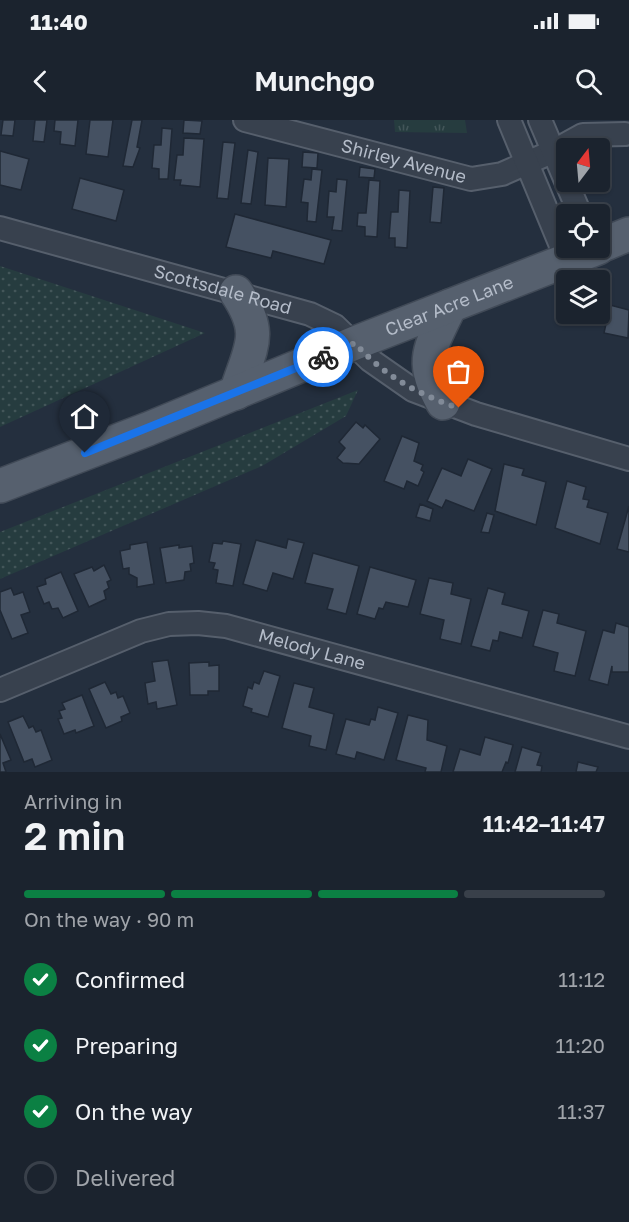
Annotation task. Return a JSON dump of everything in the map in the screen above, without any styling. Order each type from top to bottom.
[{"type":"main road","name":"Clear Acre Lane","points":[[610,242],[629,234]]},
{"type":"main road","name":"Clear Acre Lane","points":[[0,486],[571,258]]},
{"type":"main road","points":[[236,292],[248,310],[255,333],[236,393]]},
{"type":"main road","points":[[443,403],[431,383],[427,365],[431,347],[450,306]]},
{"type":"street","name":"Shirley Avenue","points":[[246,120],[471,179],[502,174],[527,164],[583,135],[625,134]]},
{"type":"street","points":[[509,120],[527,164],[557,204]]},
{"type":"street","points":[[540,120],[576,204]]},
{"type":"street","name":"Scottsdale Road","points":[[0,228],[310,314],[335,326],[389,375],[443,403],[629,459]]},
{"type":"street","name":"Melody Lane","points":[[0,690],[141,631],[169,624],[198,623],[226,626],[629,738]]},
{"type":"green space","points":[[394,120],[465,120],[467,133],[395,132]]},
{"type":"green space","points":[[0,266],[205,333],[0,427]]},
{"type":"green space","points":[[358,390],[346,416],[262,466],[0,579],[0,532]]},
{"type":"building","points":[[3,120],[15,120],[13,136],[1,135]]},
{"type":"building","points":[[35,120],[47,120],[44,142],[33,141]]},
{"type":"building","points":[[55,120],[78,120],[75,146],[60,144],[61,132],[54,131]]},
{"type":"building","points":[[90,120],[113,120],[108,157],[86,154]]},
{"type":"building","points":[[132,120],[142,120],[137,147],[140,148],[133,167],[123,166]]},
{"type":"building","points":[[184,120],[202,121],[200,134],[183,133]]},
{"type":"building","points":[[162,128],[172,129],[168,179],[159,179],[159,169],[152,168],[154,145],[161,145]]},
{"type":"building","points":[[184,138],[204,139],[200,187],[180,185],[181,180],[174,180],[177,155],[183,155]]},
{"type":"building","points":[[223,142],[235,143],[228,199],[217,198]]},
{"type":"building","points":[[248,150],[258,152],[251,204],[241,203]]},
{"type":"building","points":[[0,151],[29,159],[21,190],[0,185]]},
{"type":"building","points":[[303,152],[318,153],[317,168],[302,167]]},
{"type":"building","points":[[268,158],[289,159],[286,207],[265,205]]},
{"type":"building","points":[[360,167],[375,169],[374,178],[359,177]]},
{"type":"building","points":[[312,169],[322,170],[316,222],[307,221],[308,203],[301,202],[304,179],[311,180]]},
{"type":"building","points":[[80,178],[124,190],[116,221],[72,209]]},
{"type":"building","points":[[337,179],[347,180],[342,231],[332,230],[334,217],[327,217],[329,191],[336,192]]},
{"type":"building","points":[[369,180],[380,181],[377,237],[365,236],[365,227],[357,226],[358,213],[366,213]]},
{"type":"building","points":[[433,187],[444,188],[441,223],[430,222]]},
{"type":"building","points":[[399,190],[410,191],[407,248],[395,247],[395,238],[389,238],[391,212],[398,212]]},
{"type":"building","points":[[235,214],[331,240],[324,264],[273,251],[271,258],[226,247]]},
{"type":"building","points":[[610,305],[629,310],[628,338],[604,333],[606,324],[610,324]]},
{"type":"building","points":[[356,422],[363,428],[365,425],[380,439],[359,464],[343,463],[337,458],[345,448],[339,442]]},
{"type":"building","points":[[402,436],[419,443],[414,461],[423,465],[421,470],[424,472],[418,486],[407,481],[404,489],[384,481]]},
{"type":"building","points":[[468,459],[492,469],[474,511],[446,500],[442,508],[427,501],[442,468],[461,476]]},
{"type":"building","points":[[504,464],[524,469],[522,475],[546,482],[536,525],[495,511]]},
{"type":"building","points":[[567,481],[586,487],[583,499],[589,500],[587,507],[608,513],[600,544],[555,528]]},
{"type":"building","points":[[420,504],[433,509],[430,521],[416,517]]},
{"type":"building","points":[[629,506],[629,552],[617,549]]},
{"type":"building","points":[[487,513],[494,515],[489,533],[481,532]]},
{"type":"building","points":[[288,539],[304,543],[293,579],[273,573],[267,591],[243,584],[256,540],[286,548]]},
{"type":"building","points":[[223,541],[241,544],[233,586],[216,583],[218,570],[213,569],[215,563],[209,562],[213,543],[222,544]]},
{"type":"building","points":[[147,542],[154,584],[137,587],[137,578],[129,574],[129,568],[123,569],[120,551],[130,549],[130,545]]},
{"type":"building","points":[[179,545],[179,548],[192,546],[194,563],[190,564],[191,571],[185,572],[184,580],[166,583],[160,548]]},
{"type":"building","points":[[313,553],[359,566],[346,614],[327,609],[333,589],[305,583]]},
{"type":"building","points":[[104,565],[111,580],[107,582],[109,588],[104,591],[106,599],[89,607],[74,574],[92,567],[94,571]]},
{"type":"building","points":[[370,567],[416,580],[408,607],[386,602],[383,609],[379,608],[375,619],[357,614]]},
{"type":"building","points":[[61,572],[78,611],[63,618],[58,608],[52,609],[49,602],[44,604],[37,587],[46,584],[45,579]]},
{"type":"building","points":[[429,578],[453,583],[451,594],[471,599],[461,644],[440,639],[444,620],[420,614]]},
{"type":"building","points":[[11,588],[14,595],[23,592],[30,612],[21,615],[28,633],[12,639],[0,610],[0,592]]},
{"type":"building","points":[[488,588],[505,593],[502,604],[529,611],[522,638],[500,632],[498,641],[493,640],[490,651],[471,646]]},
{"type":"building","points":[[543,610],[559,614],[557,623],[586,631],[575,676],[554,671],[558,653],[533,646]]},
{"type":"building","points":[[616,623],[629,627],[629,672],[612,672],[612,666],[608,685],[589,680],[603,630],[614,633]]},
{"type":"building","points":[[168,660],[177,705],[157,709],[156,702],[148,704],[145,683],[155,681],[152,662]]},
{"type":"building","points":[[209,662],[209,666],[219,665],[219,691],[208,691],[208,695],[190,695],[189,663]]},
{"type":"building","points":[[264,671],[280,676],[268,717],[251,712],[252,709],[243,706],[248,687],[252,689],[254,682],[259,684]]},
{"type":"building","points":[[105,682],[111,694],[116,692],[118,698],[123,696],[130,713],[121,717],[122,721],[106,728],[89,689]]},
{"type":"building","points":[[294,683],[314,688],[309,707],[334,714],[326,750],[309,746],[311,736],[282,728]]},
{"type":"building","points":[[82,695],[94,726],[76,733],[75,730],[64,734],[58,719],[62,718],[59,711],[65,709],[62,703]]},
{"type":"building","points":[[378,707],[398,713],[384,760],[357,752],[355,759],[336,754],[346,719],[369,725],[371,719],[375,720]]},
{"type":"building","points":[[408,715],[428,720],[427,740],[447,746],[441,772],[425,772],[426,768],[396,760]]},
{"type":"building","points":[[23,716],[29,728],[33,726],[36,732],[41,730],[52,760],[35,767],[32,759],[24,762],[8,722]]},
{"type":"building","points":[[0,734],[11,760],[3,763],[6,772],[0,772]]},
{"type":"building","points":[[485,737],[513,745],[508,763],[506,762],[502,772],[453,772],[460,749],[480,755]]},
{"type":"building","points":[[522,747],[541,753],[537,765],[542,766],[541,772],[515,772]]},
{"type":"building","points":[[578,762],[598,767],[596,772],[576,772]]},
{"type":"way so far","points":[[323,357],[355,343],[370,360],[413,390],[459,408]]},
{"type":"route","points":[[85,453],[323,357]]}]
